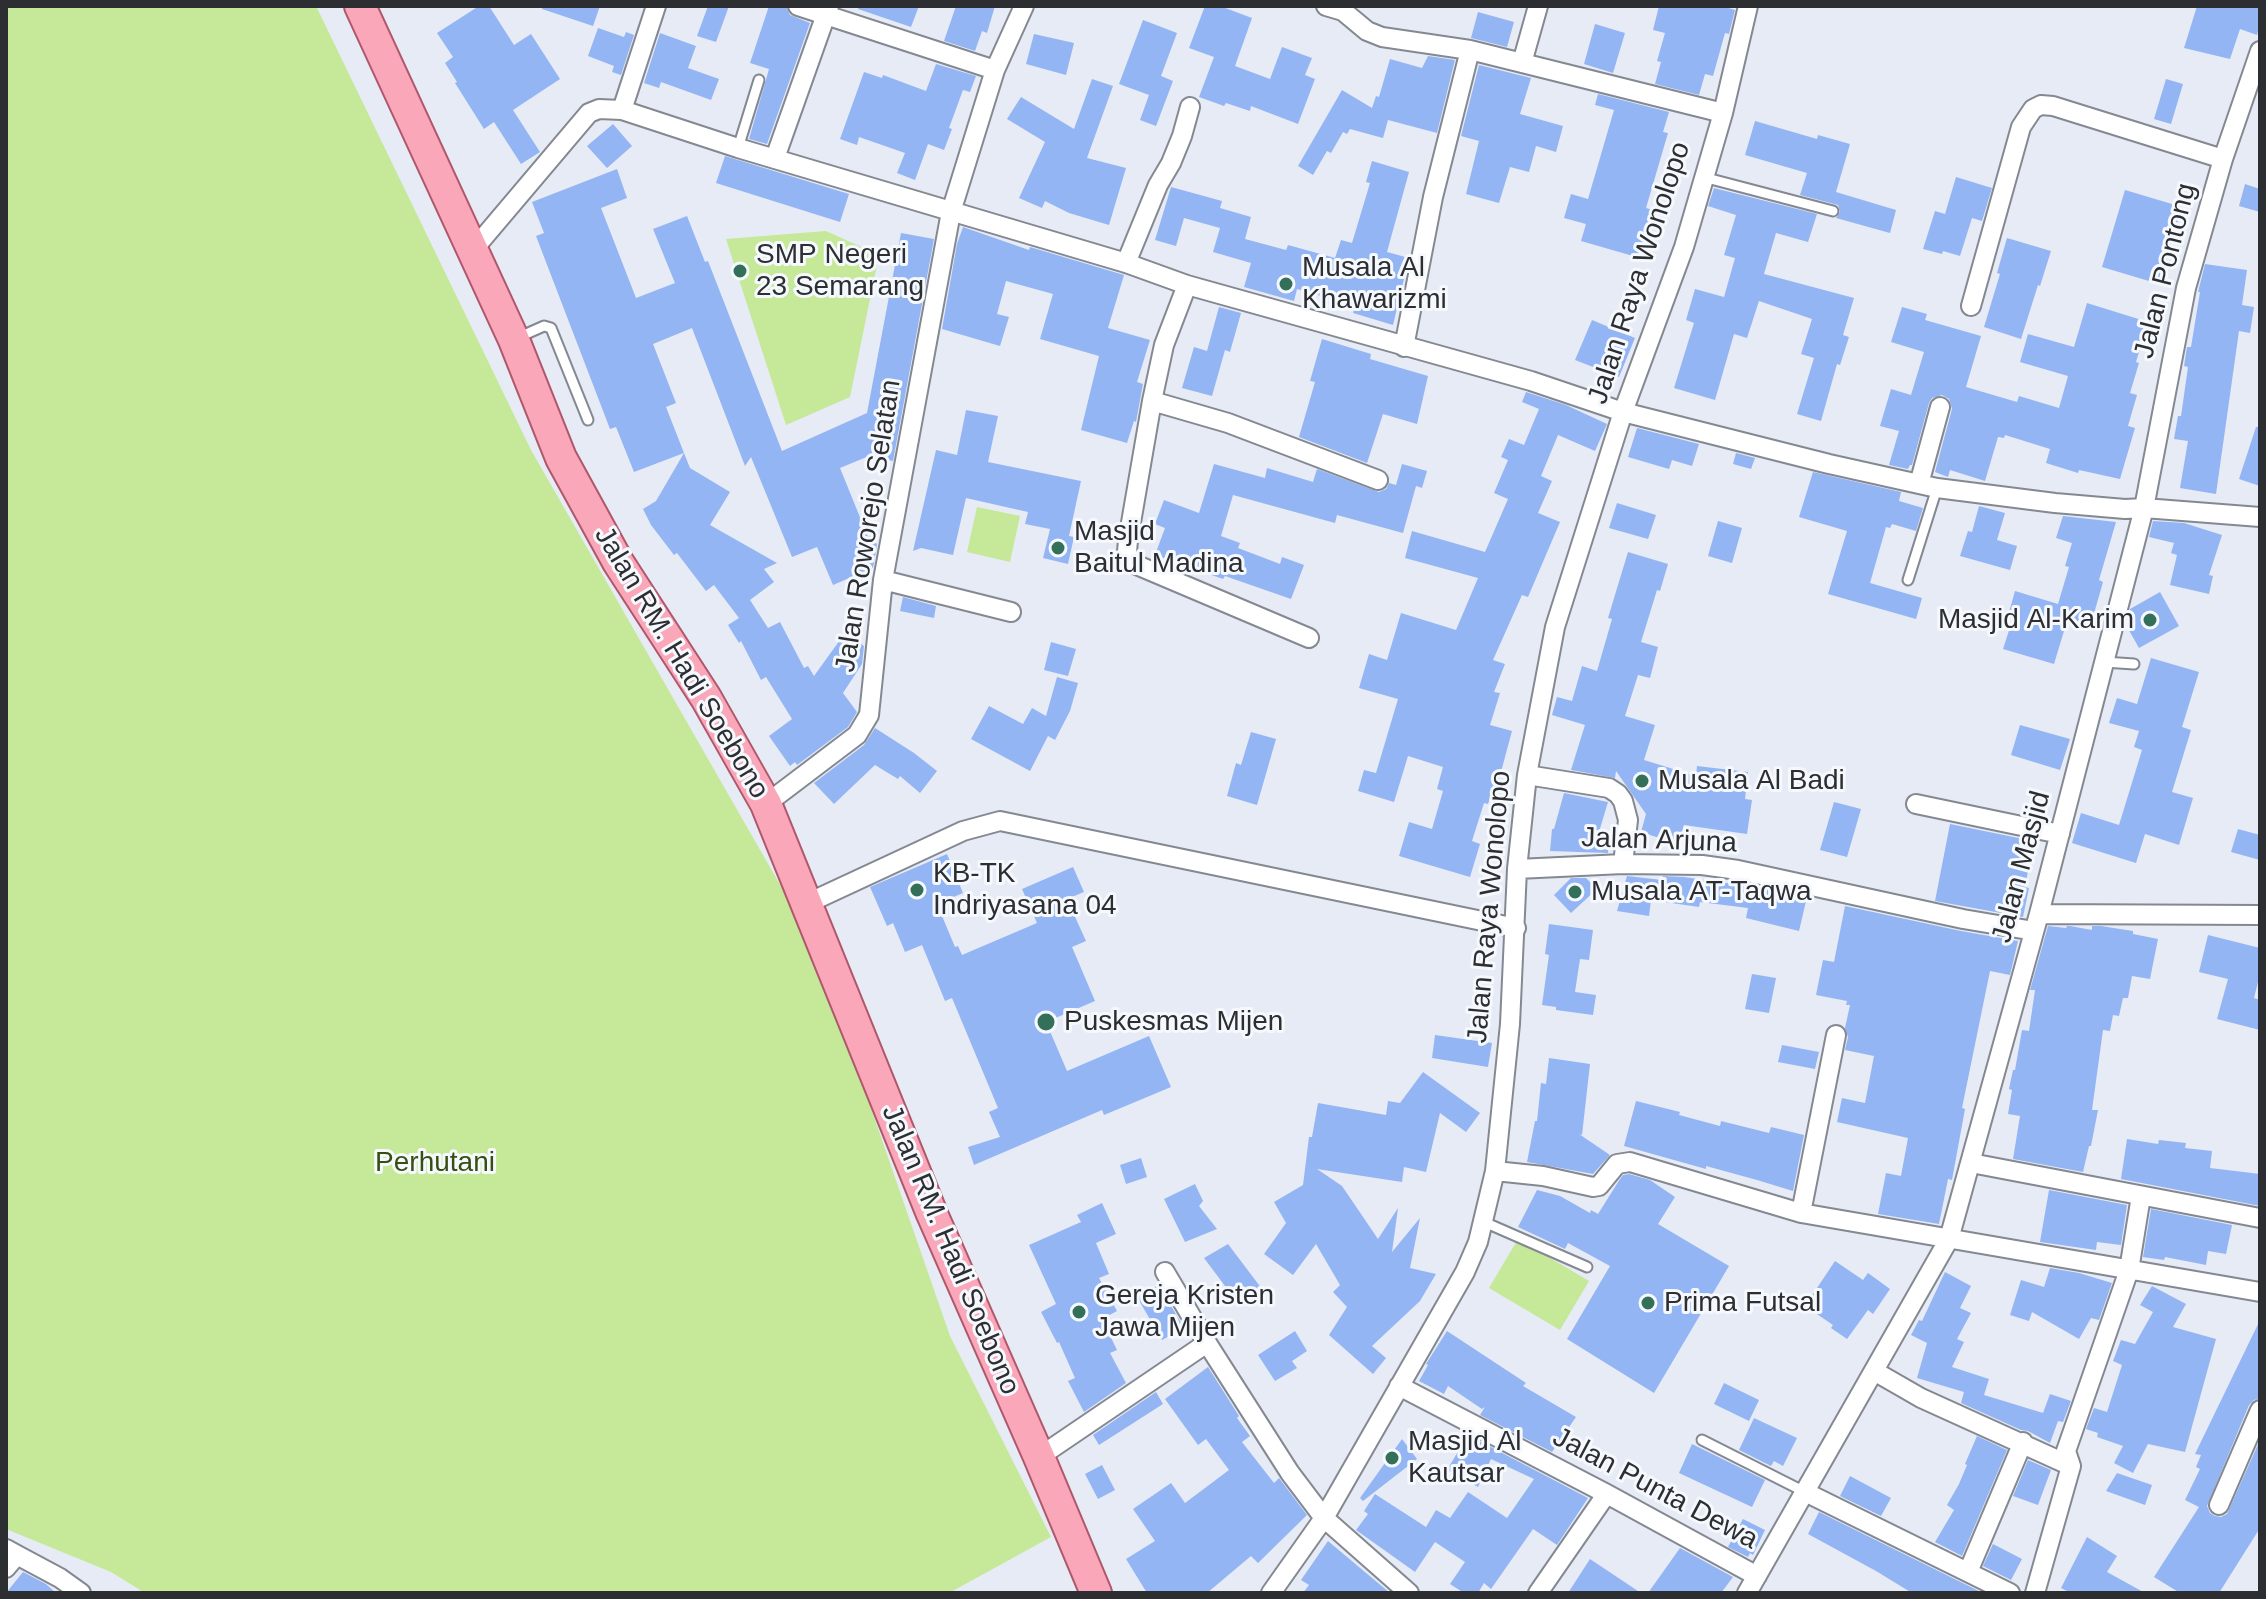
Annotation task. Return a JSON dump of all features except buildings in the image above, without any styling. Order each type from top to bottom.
[{"type":"main road","name":"Jalan RM. Hadi Soebono","points":[[360,6],[514,340],[561,458],[618,562],[706,698],[766,804],[932,1214],[1096,1593]]},
{"type":"street","points":[[622,110],[656,6]]},
{"type":"street","points":[[798,6],[828,11],[995,70]]},
{"type":"street","name":"Jalan Roworejo Selatan","points":[[766,804],[857,735],[869,715],[883,580],[951,212],[995,70],[1024,6]]},
{"type":"street","points":[[1522,63],[1538,6]]},
{"type":"street","name":"Jalan Raya Wonolopo","points":[[1272,1593],[1324,1518],[1465,1272],[1484,1222],[1495,1171],[1510,1024],[1517,869],[1527,775],[1555,627],[1623,412],[1684,247],[1723,113],[1748,6]]},
{"type":"street","points":[[1338,8],[1367,31],[1382,37],[1470,50],[1723,113]]},
{"type":"street","points":[[775,158],[828,11]]},
{"type":"street","points":[[1404,347],[1433,197],[1470,50]]},
{"type":"street","name":"Jalan Pontong","points":[[2144,508],[2186,288],[2223,159],[2260,51]]},
{"type":"street","points":[[1971,306],[2021,127],[2033,109],[2041,105],[2053,106],[2223,159]]},
{"type":"street","points":[[1126,263],[1153,197],[1171,163],[1190,107]]},
{"type":"street","points":[[473,250],[589,113],[599,109],[622,110],[738,148],[1126,263],[1187,285],[1531,381],[1623,412],[1928,486],[2125,509],[2259,513]]},
{"type":"street","points":[[1187,285],[1164,345],[1127,552],[1132,563],[1309,638]]},
{"type":"street","points":[[1152,401],[1228,423],[1378,480]]},
{"type":"street","points":[[1928,486],[1940,407]]},
{"type":"street","name":"Jalan Masjid","points":[[1747,1593],[1949,1239],[2037,922],[2144,508]]},
{"type":"street","points":[[883,580],[1011,612]]},
{"type":"street","points":[[1527,775],[1609,788],[1618,794],[1628,820],[1623,864]]},
{"type":"street","points":[[1916,804],[2060,834]]},
{"type":"street","points":[[808,903],[963,831],[1000,821],[1516,928]]},
{"type":"street","name":"Jalan Arjuna","points":[[1517,869],[1623,864],[1702,865],[1963,919],[2037,922],[2260,915]]},
{"type":"street","points":[[1801,1213],[1836,1035]]},
{"type":"street","points":[[1495,1171],[1543,1176],[1593,1187],[1599,1186],[1617,1164],[1630,1162],[1801,1213],[2260,1292]]},
{"type":"street","points":[[1971,1163],[2260,1218]]},
{"type":"street","points":[[2035,1593],[2071,1466],[2066,1451],[2129,1270],[2141,1196]]},
{"type":"street","points":[[1165,1272],[1290,1473],[1324,1518],[1409,1593]]},
{"type":"street","points":[[1039,1457],[1207,1343]]},
{"type":"street","points":[[1874,1371],[1921,1398],[2071,1466]]},
{"type":"street","name":"Jalan Punta Dewa","points":[[1399,1386],[1757,1576]]},
{"type":"street","points":[[2219,1505],[2260,1410]]},
{"type":"street","points":[[1968,1572],[2023,1442]]},
{"type":"street","points":[[1805,1492],[2010,1593]]},
{"type":"street","points":[[1538,1593],[1605,1493]]},
{"type":"street","points":[[10,1557],[60,1578],[81,1593]]},
{"type":"lane","points":[[738,148],[759,80]]},
{"type":"lane","points":[[1703,177],[1833,211]]},
{"type":"lane","points":[[514,340],[544,326],[551,328],[588,420]]},
{"type":"lane","points":[[1908,580],[1928,486]]},
{"type":"lane","points":[[2104,662],[2134,664]]},
{"type":"lane","points":[[1484,1222],[1587,1267]]},
{"type":"lane","points":[[1702,1440],[1805,1492]]},
{"type":"green space","name":"Perhutani","points":[[6,6],[316,6],[531,450],[814,944],[950,1336],[1051,1537],[949,1593],[145,1593],[111,1572],[6,1529]]},
{"type":"green space","points":[[826,231],[879,255],[850,397],[786,425],[726,239]]},
{"type":"green space","points":[[977,507],[1020,516],[1010,562],[967,552]]},
{"type":"green space","points":[[1518,1239],[1589,1281],[1560,1330],[1489,1288]]},
{"type":"place","name":"SMP Negeri 23 Semarang","points":[[740,271]]},
{"type":"place","name":"Musala Al Khawarizmi","points":[[1286,284]]},
{"type":"place","name":"Masjid Baitul Madina","points":[[1058,548]]},
{"type":"place","name":"Masjid Al-Karim","points":[[2150,620]]},
{"type":"place","name":"Musala Al Badi","points":[[1642,781]]},
{"type":"place","name":"KB-TK Indriyasana 04","points":[[917,890]]},
{"type":"place","name":"Musala AT-Taqwa","points":[[1575,892]]},
{"type":"place","name":"Puskesmas Mijen","points":[[1046,1022]]},
{"type":"place","name":"Prima Futsal","points":[[1648,1303]]},
{"type":"place","name":"Gereja Kristen Jawa Mijen","points":[[1079,1312]]},
{"type":"place","name":"Masjid Al Kautsar","points":[[1392,1458]]}]
